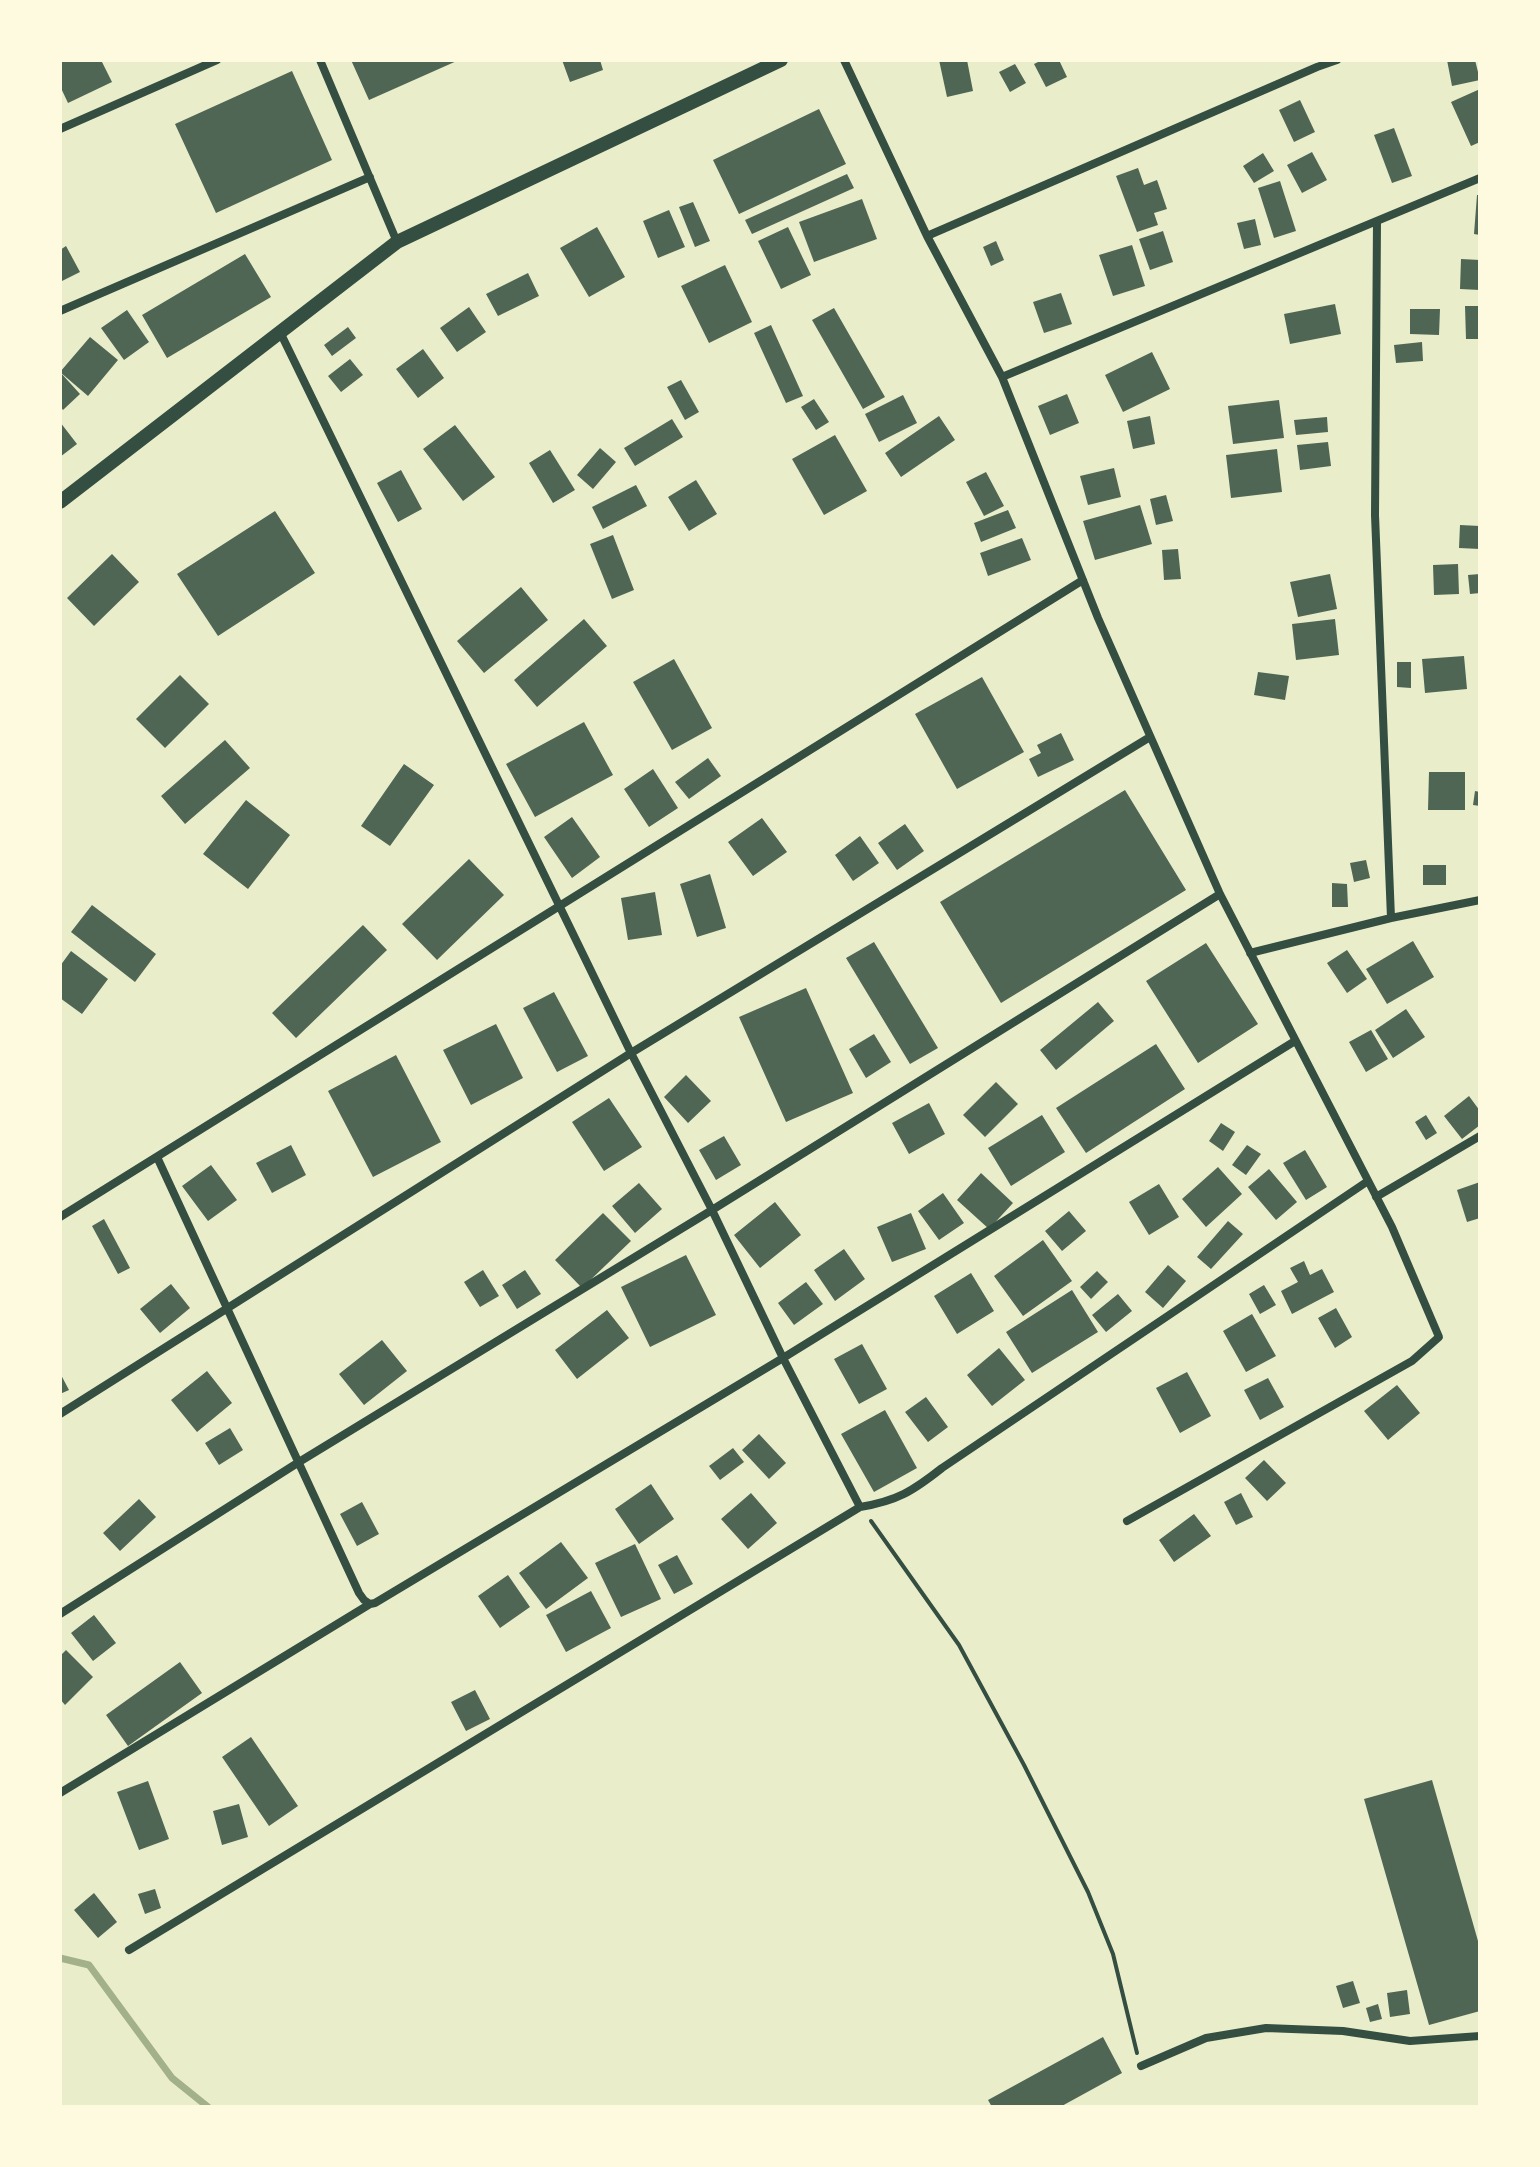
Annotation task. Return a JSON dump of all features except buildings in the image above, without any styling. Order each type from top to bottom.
[{"type":"main road","points":[[60,502],[397,242],[781,60]]},
{"type":"street","points":[[60,129],[217,60]]},
{"type":"street","points":[[320,60],[397,242]]},
{"type":"street","points":[[844,60],[927,236],[1002,377],[1083,580],[1220,894],[1392,1227],[1439,1337],[1412,1361],[1127,1521]]},
{"type":"street","points":[[927,236],[1337,60]]},
{"type":"street","points":[[60,311],[370,177]]},
{"type":"street","points":[[1002,377],[1480,178]]},
{"type":"street","points":[[1377,221],[1375,515],[1391,918]]},
{"type":"street","points":[[280,332],[631,1053],[860,1507]]},
{"type":"street","points":[[60,1217],[1083,580]]},
{"type":"street","points":[[60,1414],[631,1053],[1150,737]]},
{"type":"street","points":[[60,1614],[299,1462],[1220,894]]},
{"type":"street","points":[[1250,953],[1391,918],[1480,900]]},
{"type":"street","points":[[60,1793],[783,1358],[1295,1041]]},
{"type":"street","points":[[1376,1197],[1480,1136]]},
{"type":"street","points":[[157,1157],[359,1593],[370,1604]]},
{"type":"street","points":[[129,1950],[860,1507],[903,1496],[1368,1181]]},
{"type":"street","points":[[1141,2066],[1206,2038],[1266,2028],[1343,2031],[1410,2041],[1480,2036]]},
{"type":"path","points":[[860,1507],[959,1645],[1081,1878],[1113,1954],[1141,2066]]},
{"type":"waterway","points":[[60,1958],[89,1965],[172,2078],[208,2107]]}]
